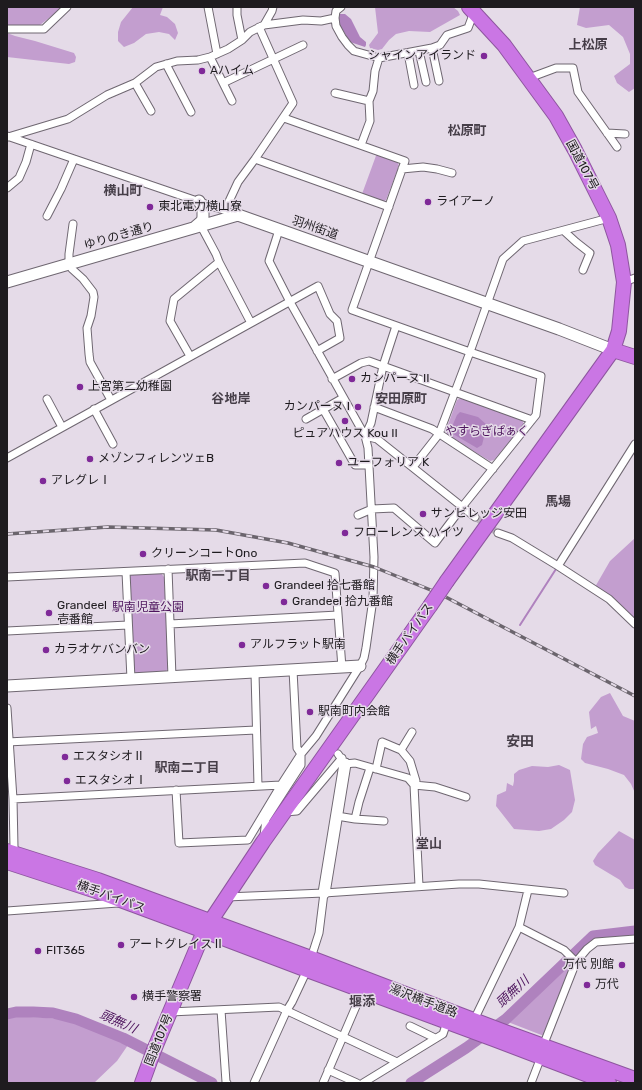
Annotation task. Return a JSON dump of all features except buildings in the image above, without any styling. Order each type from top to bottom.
[{"type":"highway","name":"国道107号","points":[[472,10],[504,45],[556,116],[609,218],[630,280],[619,331],[613,350]]},
{"type":"highway","points":[[613,350],[635,357]]},
{"type":"highway","name":"横手バイパス","points":[[208,926],[264,842],[447,581],[613,350]]},
{"type":"highway","name":"横手バイパス","points":[[9,855],[125,902],[208,926]]},
{"type":"highway","name":"横手バイパス","points":[[9,855],[98,880],[208,926]]},
{"type":"highway","name":"国道107号","points":[[142,1083],[170,1012],[208,926]]},
{"type":"highway","name":"湯沢横手道路","points":[[208,926],[477,1025],[501,1036],[542,1051],[635,1079]]},
{"type":"highway","name":"湯沢横手道路","points":[[309,964],[363,990],[447,1022],[477,1025]]},
{"type":"highway","name":"湯沢横手道路","points":[[542,1051],[608,1083]]},
{"type":"street","points":[[7,28],[44,29],[67,7]]},
{"type":"street","points":[[208,7],[213,56],[223,83],[232,101]]},
{"type":"street","points":[[237,7],[242,40]]},
{"type":"street","points":[[262,26],[272,11],[272,7]]},
{"type":"street","points":[[337,11],[336,26],[342,37],[354,51],[379,58],[419,51],[440,45],[446,35],[468,28],[472,10]]},
{"type":"street","points":[[8,136],[68,118],[107,95],[135,82],[156,67],[177,61],[198,60],[213,56],[228,49],[242,40],[250,32],[262,26],[303,20],[321,21],[337,11]]},
{"type":"street","points":[[225,210],[238,182],[293,103],[273,59],[262,26]]},
{"type":"street","points":[[223,83],[303,45]]},
{"type":"street","points":[[432,48],[439,81]]},
{"type":"street","points":[[419,51],[426,82]]},
{"type":"street","points":[[408,53],[414,85]]},
{"type":"street","points":[[361,145],[370,120],[369,101],[373,91],[375,71],[379,58]]},
{"type":"street","points":[[166,64],[191,112]]},
{"type":"street","points":[[529,78],[556,68],[573,68],[578,92],[617,147]]},
{"type":"street","points":[[135,82],[151,111]]},
{"type":"street","points":[[335,93],[369,101]]},
{"type":"street","points":[[284,118],[405,161],[352,310],[541,376],[536,415],[435,543],[394,508],[372,509],[358,515]]},
{"type":"street","points":[[607,133],[625,134]]},
{"type":"street","name":"羽州街道","points":[[8,136],[370,261],[613,350]]},
{"type":"street","points":[[7,188],[19,178],[26,162],[31,144]]},
{"type":"street","points":[[47,216],[74,159]]},
{"type":"street","points":[[255,159],[389,207]]},
{"type":"street","points":[[402,169],[423,167],[452,173]]},
{"type":"street","points":[[199,201],[203,208],[203,217],[198,227],[216,254],[251,323]]},
{"type":"street","name":"ゆりのき通り","points":[[7,282],[238,215]]},
{"type":"street","points":[[413,467],[439,434],[503,259],[523,241],[609,218]]},
{"type":"street","points":[[74,224],[68,254],[69,264],[90,288],[94,297],[91,316],[87,328],[90,362],[111,400]]},
{"type":"street","points":[[176,790],[179,843],[248,840],[301,754],[318,739],[360,666],[364,658],[366,648],[373,599],[374,557],[368,448],[365,436],[332,379],[269,261],[279,230]]},
{"type":"street","points":[[564,231],[590,253],[583,270]]},
{"type":"street","points":[[190,356],[170,321],[174,298],[219,262]]},
{"type":"street","points":[[7,458],[318,286],[330,314],[337,321],[340,338],[317,351]]},
{"type":"street","points":[[365,436],[372,424],[374,407],[383,366],[396,326]]},
{"type":"street","points":[[332,379],[361,363],[369,361],[532,420]]},
{"type":"street","points":[[306,419],[343,398]]},
{"type":"street","points":[[47,399],[62,427]]},
{"type":"street","points":[[374,407],[432,429],[493,469]]},
{"type":"street","points":[[94,409],[113,444]]},
{"type":"street","points":[[323,409],[355,465],[369,465]]},
{"type":"street","points":[[365,436],[377,439],[475,517]]},
{"type":"street","points":[[558,566],[635,444]]},
{"type":"street","points":[[498,533],[512,538],[609,599],[635,624]]},
{"type":"street","points":[[7,577],[305,563],[335,573],[342,668]]},
{"type":"street","points":[[168,569],[172,677]]},
{"type":"street","points":[[126,572],[132,679]]},
{"type":"street","points":[[170,624],[338,615]]},
{"type":"street","points":[[7,631],[128,625]]},
{"type":"street","points":[[7,686],[360,666]]},
{"type":"street","points":[[264,842],[266,819],[301,765],[301,754],[297,748],[293,670]]},
{"type":"street","points":[[255,673],[258,786]]},
{"type":"street","points":[[7,708],[8,742],[13,799],[14,847],[9,855]]},
{"type":"street","points":[[8,742],[256,730]]},
{"type":"street","points":[[401,750],[412,732]]},
{"type":"street","points":[[355,819],[359,802],[382,742],[401,750],[410,762],[416,781],[414,785],[419,886]]},
{"type":"street","points":[[285,812],[297,811],[342,759]]},
{"type":"street","points":[[342,759],[355,764],[408,778],[414,785],[435,787],[466,797]]},
{"type":"street","points":[[264,1083],[255,1081],[309,964],[319,933],[337,816],[342,759]]},
{"type":"street","points":[[13,799],[281,785]]},
{"type":"street","points":[[337,816],[384,821]]},
{"type":"street","points":[[226,897],[324,893],[459,884],[479,884],[564,893]]},
{"type":"street","points":[[477,1025],[519,927],[528,890]]},
{"type":"street","points":[[7,911],[125,902]]},
{"type":"street","points":[[519,927],[564,950],[574,961]]},
{"type":"street","points":[[531,1083],[574,961],[596,942],[635,939]]},
{"type":"street","points":[[322,1083],[363,990]]},
{"type":"street","points":[[170,1012],[279,1006],[397,1062]]},
{"type":"street","points":[[222,1010],[227,1083]]},
{"type":"street","points":[[363,1083],[443,1034],[447,1022]]},
{"type":"street","points":[[410,1026],[435,1038]]},
{"type":"street","points":[[328,1070],[357,1083]]},
{"type":"green space","points":[[7,7],[63,7],[40,25],[7,25]]},
{"type":"green space","points":[[133,7],[163,7],[160,15],[167,17],[175,24],[178,33],[175,40],[169,34],[159,32],[146,34],[134,43],[124,47],[118,41],[118,32],[121,22]]},
{"type":"green space","points":[[375,7],[453,7],[460,15],[430,32],[409,31],[396,34],[382,49],[378,50],[370,48],[369,45],[378,33]]},
{"type":"green space","points":[[580,7],[635,7],[635,88],[629,92],[617,83],[614,76],[630,64],[630,54],[623,37],[609,25],[586,28],[577,25]]},
{"type":"green space","points":[[7,33],[74,53],[76,57],[75,62],[69,64],[7,57]]},
{"type":"green space","points":[[377,153],[397,161],[399,166],[386,200],[382,202],[362,194]]},
{"type":"green space","name":"やすらぎぱぁく","points":[[461,398],[522,420],[524,424],[494,460],[490,461],[448,436],[446,430],[457,400]]},
{"type":"green space","points":[[635,538],[635,620],[621,605],[595,587],[610,561]]},
{"type":"green space","name":"駅南児童公園","points":[[161,573],[164,577],[169,668],[166,671],[136,673],[133,670],[128,579],[131,575]]},
{"type":"green space","points":[[610,693],[623,716],[635,721],[635,793],[631,784],[624,775],[585,763],[581,759],[583,744],[587,737],[598,733],[596,726],[591,729],[589,712],[601,697]]},
{"type":"green space","points":[[559,765],[570,770],[575,800],[572,812],[551,829],[539,831],[514,829],[496,806],[497,795],[506,791],[507,783],[513,786],[514,774],[519,770],[532,766],[548,767]]},
{"type":"green space","points":[[619,831],[635,840],[635,889],[625,887],[620,880],[595,865],[593,861],[598,853]]},
{"type":"green space","points":[[569,963],[572,964],[544,1036],[508,1022]]},
{"type":"green space","points":[[7,1017],[65,1019],[83,1024],[128,1045],[117,1061],[94,1083],[7,1083]]},
{"type":"shaded area","points":[[340,14],[345,14],[351,19],[360,37],[366,42],[365,47],[350,42],[338,22]]},
{"type":"shaded area","points":[[460,412],[478,417],[487,425],[482,445],[477,448],[453,434],[451,429],[457,415]]},
{"type":"waterway","points":[[520,625],[556,569]]},
{"type":"waterway","name":"頭無川","points":[[411,1083],[466,1048],[506,1019],[593,936],[635,931]]},
{"type":"waterway","name":"頭無川","points":[[7,1014],[16,1012],[53,1013],[76,1019],[123,1038],[212,1083]]},
{"type":"tunnel","points":[[475,517],[498,533]]},
{"type":"railway","points":[[7,534],[108,527],[216,530],[288,543],[374,567],[438,593],[635,696]]},
{"type":"place","name":"シャインアイランド","points":[[484,56]]},
{"type":"place","name":"Aハイム","points":[[202,71]]},
{"type":"place","name":"ライアーノ","points":[[428,202]]},
{"type":"place","name":"東北電力横山寮","points":[[150,207]]},
{"type":"place","name":"カンパーヌ II","points":[[352,379]]},
{"type":"place","name":"上宮第二幼稚園","points":[[80,387]]},
{"type":"place","name":"カンパーヌ I","points":[[358,407]]},
{"type":"place","name":"ピュアハウス Kou II","points":[[345,421]]},
{"type":"place","name":"メゾンフィレンツェB","points":[[90,459]]},
{"type":"place","name":"ユーフォリア K","points":[[339,463]]},
{"type":"place","name":"アレグレⅠ","points":[[43,481]]},
{"type":"place","name":"サンビレッジ安田","points":[[423,514]]},
{"type":"place","name":"フローレンス ハイツ","points":[[345,533]]},
{"type":"place","name":"クリーンコートOno","points":[[143,554]]},
{"type":"place","name":"Grandeel 拾七番館","points":[[266,586]]},
{"type":"place","name":"Grandeel 拾九番館","points":[[284,602]]},
{"type":"place","name":"Grandeel 壱番館","points":[[49,613]]},
{"type":"place","name":"アルフラット駅南","points":[[242,645]]},
{"type":"place","name":"カラオケバンバン","points":[[46,650]]},
{"type":"place","name":"駅南町内会館","points":[[310,712]]},
{"type":"place","name":"エスタシオⅡ","points":[[65,757]]},
{"type":"place","name":"エスタシオⅠ","points":[[67,781]]},
{"type":"place","name":"アートグレイスⅡ","points":[[121,945]]},
{"type":"place","name":"FIT365","points":[[38,951]]},
{"type":"place","name":"万代 別館","points":[[622,965]]},
{"type":"place","name":"万代","points":[[587,985]]},
{"type":"place","name":"横手警察署","points":[[134,997]]},
{"type":"district","name":"上松原","points":[[588,45]]},
{"type":"district","name":"松原町","points":[[467,131]]},
{"type":"district","name":"横山町","points":[[123,191]]},
{"type":"district","name":"谷地岸","points":[[231,399]]},
{"type":"district","name":"安田原町","points":[[401,399]]},
{"type":"district","name":"馬場","points":[[558,502]]},
{"type":"district","name":"駅南一丁目","points":[[218,576]]},
{"type":"district","name":"安田","points":[[520,742]]},
{"type":"district","name":"駅南二丁目","points":[[187,768]]},
{"type":"district","name":"堂山","points":[[429,844]]},
{"type":"district","name":"堰添","points":[[362,1002]]}]
